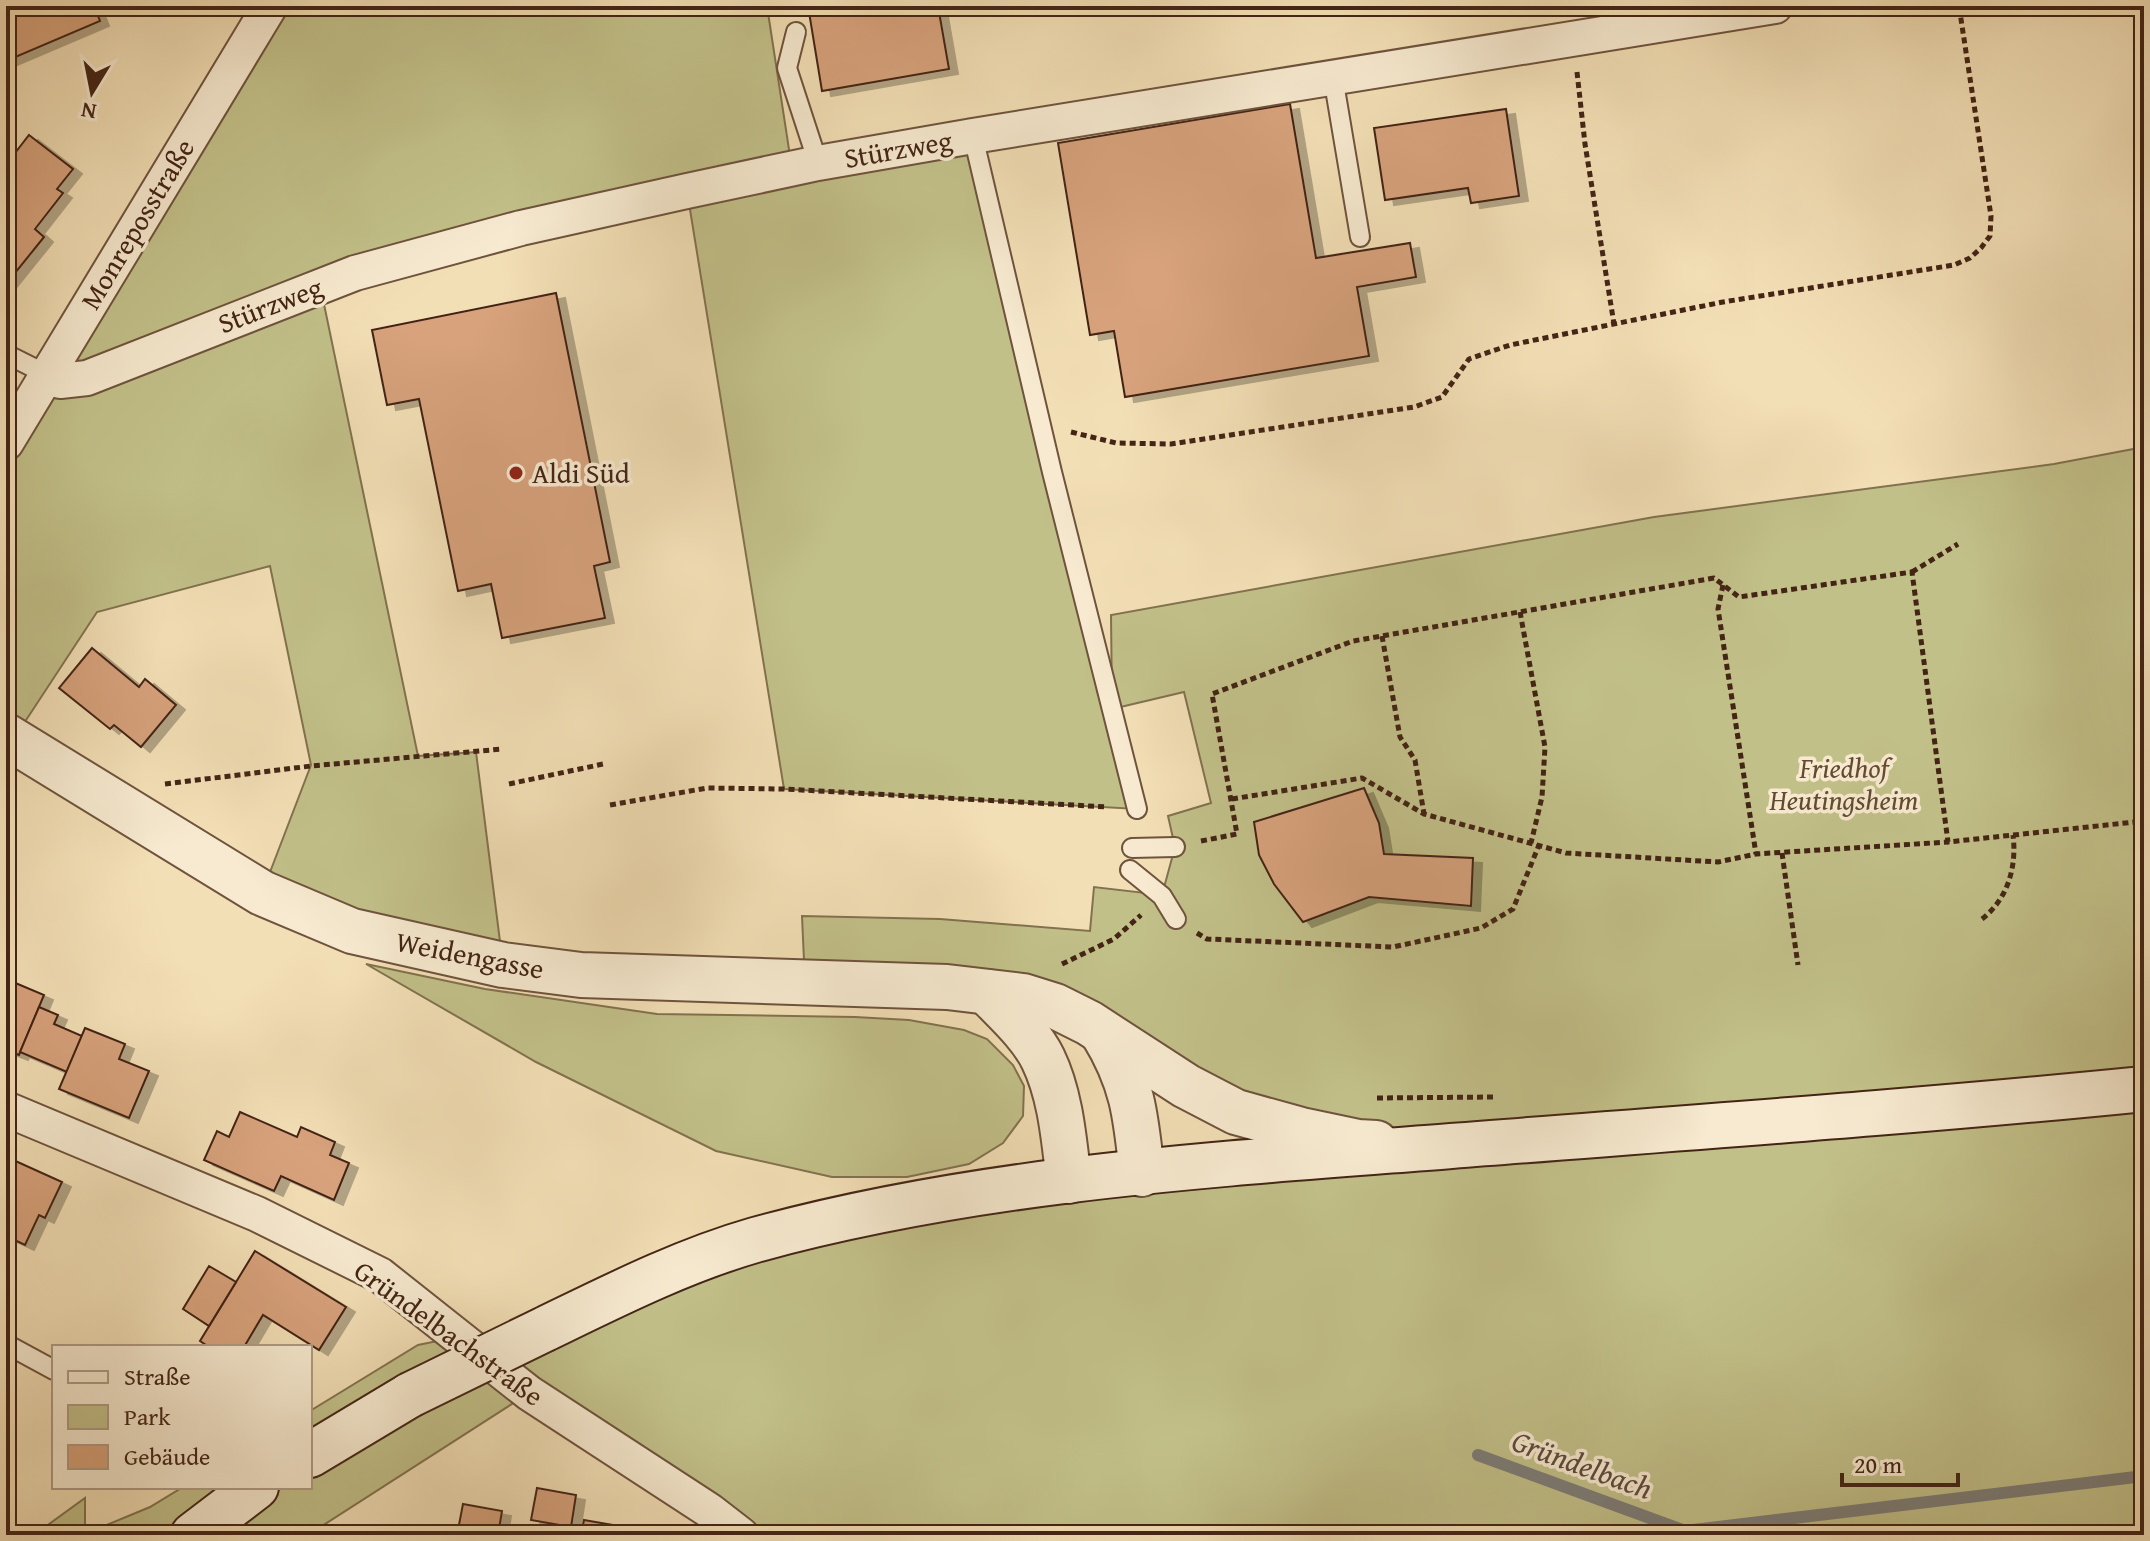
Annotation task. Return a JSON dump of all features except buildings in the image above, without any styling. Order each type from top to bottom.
[{"type":"main road","name":"Weidengasse","points":[[6,736],[262,893],[352,931],[503,965],[581,975],[947,987],[1023,996],[1055,1006],[1100,1030],[1186,1086],[1236,1112],[1358,1142],[1449,1146]]},
{"type":"main road","points":[[987,992],[1042,1057],[1052,1081],[1069,1181]]},
{"type":"main road","points":[[1100,1030],[1126,1075],[1133,1098],[1142,1174]]},
{"type":"main road","points":[[312,1454],[410,1395],[644,1282],[753,1241],[932,1199],[1069,1181],[1294,1158],[1931,1110],[2144,1089]]},
{"type":"main road","points":[[193,1535],[253,1489]]},
{"type":"street","name":"Monreposstraße","points":[[6,443],[270,6]]},
{"type":"street","name":"Stürzweg","points":[[46,374],[60,381],[87,378],[307,290],[418,255],[521,228],[818,163],[1775,6]]},
{"type":"street","name":"Gründelbachstraße","points":[[6,1109],[257,1214],[380,1275],[519,1385],[710,1511],[741,1535]]},
{"type":"lane","points":[[796,32],[787,68],[818,163]]},
{"type":"lane","points":[[1333,77],[1360,237]]},
{"type":"lane","points":[[973,136],[1037,411],[1137,809]]},
{"type":"lane","points":[[6,354],[46,374]]},
{"type":"lane","points":[[1132,848],[1175,847]]},
{"type":"lane","points":[[1130,870],[1162,896],[1176,919]]},
{"type":"lane","points":[[6,1344],[52,1369]]},
{"type":"path","points":[[1037,411],[1074,434],[1098,440],[1148,444],[1201,440],[1427,404],[1442,397],[1458,371],[1469,359],[1482,353],[1723,302],[1935,270],[1970,258],[1990,236],[1991,216],[1959,6]]},
{"type":"path","points":[[1572,38],[1585,144],[1614,324]]},
{"type":"path","points":[[1175,847],[1237,834],[1212,694],[1353,641],[1714,578],[1739,597],[1912,572],[1958,544]]},
{"type":"path","points":[[1912,572],[1948,842]]},
{"type":"path","points":[[1723,585],[1718,609],[1756,854]]},
{"type":"path","points":[[1520,611],[1545,747],[1542,797],[1531,843]]},
{"type":"path","points":[[1382,636],[1400,737],[1415,760],[1424,814]]},
{"type":"path","points":[[128,810],[158,785],[311,766],[502,749]]},
{"type":"path","points":[[509,784],[603,764]]},
{"type":"path","points":[[1232,799],[1362,778],[1424,814],[1566,853],[1718,862],[1756,854],[1948,842],[2144,821]]},
{"type":"path","points":[[610,805],[707,788],[784,789],[1137,809]]},
{"type":"path","points":[[1982,919],[1993,911],[2012,873],[2015,851],[2013,835]]},
{"type":"path","points":[[1176,919],[1207,939],[1393,947],[1481,928],[1513,909],[1539,845]]},
{"type":"path","points":[[1782,853],[1798,965]]},
{"type":"path","points":[[1053,968],[1114,939],[1162,896]]},
{"type":"path","points":[[1371,1098],[1499,1097]]},
{"type":"green space","name":"Friedhof Heutingsheim","points":[[270,6],[767,6],[792,169],[973,136],[1112,703],[1111,615],[1654,517],[2054,464],[2144,447],[2144,1535],[741,1535],[529,1393],[308,1535],[34,1535],[85,1498],[85,1534],[150,1507],[180,1489],[312,1489],[312,1410],[418,1345],[457,1337],[488,1361],[753,1241],[1358,1142],[1089,1023],[805,983],[802,916],[940,919],[1090,931],[1094,887],[1162,895],[1175,847],[1168,816],[1211,803],[1184,692],[1112,709],[1137,809],[784,789],[687,191],[320,285],[418,756],[476,752],[503,965],[262,893],[311,765],[270,566],[97,612],[13,740],[6,736],[6,443]]},
{"type":"green space","points":[[366,964],[485,989],[657,1014],[855,1017],[909,1020],[964,1030],[987,1039],[1013,1065],[1024,1086],[1023,1116],[1003,1143],[969,1164],[907,1177],[832,1177],[716,1151],[536,1062]]},
{"type":"waterway","name":"Gründelbach","points":[[1478,1455],[1685,1531],[2144,1476]]},
{"type":"place","name":"Aldi Süd","points":[[516,473]]}]
